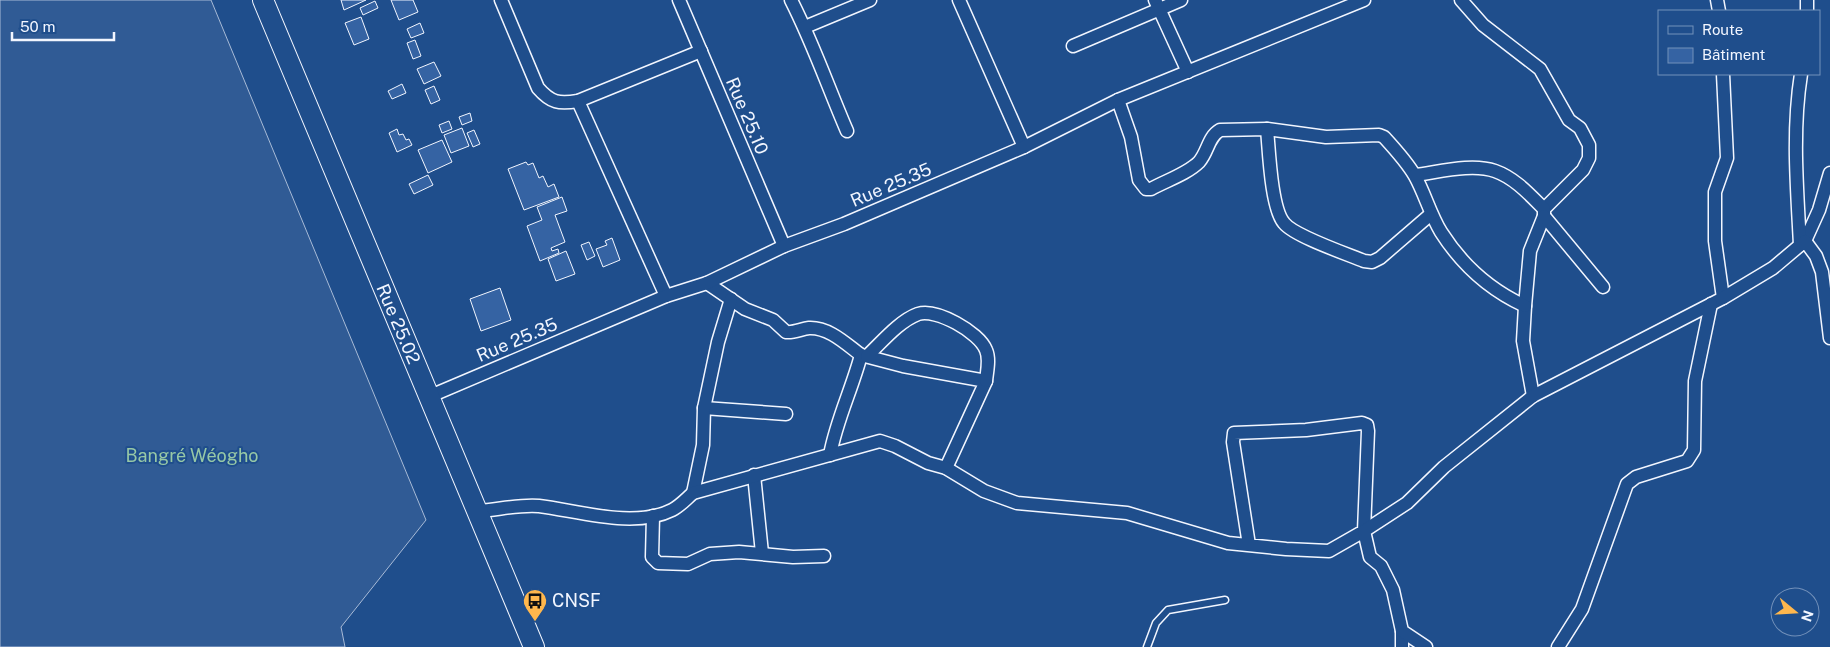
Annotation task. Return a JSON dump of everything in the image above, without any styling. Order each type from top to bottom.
[{"type":"main road","name":"Rue 25.02","points":[[263,0],[534,647]]},
{"type":"street","points":[[501,0],[538,88],[547,98],[559,104],[578,101],[701,51]]},
{"type":"street","name":"Rue 25.10","points":[[679,0],[784,246]]},
{"type":"street","points":[[792,0],[805,27],[847,131]]},
{"type":"street","points":[[805,27],[870,0]]},
{"type":"street","points":[[959,0],[1024,147]]},
{"type":"street","points":[[1073,46],[1158,5],[1181,0]]},
{"type":"street","name":"Rue 25.35","points":[[428,397],[666,296],[707,283],[784,246],[844,224],[1024,147],[1118,100],[1364,0]]},
{"type":"street","points":[[1461,0],[1483,25],[1540,70],[1570,120],[1580,128],[1589,145],[1589,158],[1583,170],[1544,212],[1530,251],[1523,342],[1533,396]]},
{"type":"street","points":[[1158,5],[1188,72]]},
{"type":"street","points":[[1723,75],[1727,158],[1715,192],[1715,241],[1723,298]]},
{"type":"street","points":[[1801,75],[1796,117],[1795,166],[1803,243],[1816,256],[1822,272],[1830,338]]},
{"type":"street","points":[[1118,100],[1131,137],[1140,180],[1146,189],[1151,189],[1199,162],[1214,134],[1220,130],[1267,129],[1326,137],[1379,135],[1388,141],[1415,175],[1431,214],[1451,246],[1482,281],[1501,294],[1525,306]]},
{"type":"street","points":[[578,101],[666,296]]},
{"type":"street","points":[[1267,129],[1271,174],[1277,208],[1280,218],[1290,229],[1364,261],[1372,262],[1380,258],[1431,214]]},
{"type":"street","points":[[1415,175],[1462,169],[1495,171],[1518,185],[1544,212],[1603,287]]},
{"type":"street","points":[[478,511],[537,506],[623,518],[653,516],[670,511],[693,493],[880,441],[895,446],[928,463],[946,468],[984,491],[1017,503],[1128,513],[1203,537],[1249,545],[1329,551],[1407,503],[1444,468],[1533,396],[1723,298],[1773,268],[1803,243],[1819,210],[1830,173]]},
{"type":"street","points":[[707,283],[745,308],[773,320],[786,332],[812,328],[821,329],[846,342],[864,356],[902,366],[986,381]]},
{"type":"street","points":[[693,493],[703,445],[704,408],[718,342],[731,299]]},
{"type":"street","points":[[1558,647],[1582,609],[1627,484],[1636,477],[1687,461],[1694,450],[1695,381],[1711,304]]},
{"type":"street","points":[[830,456],[834,432],[864,356],[917,314],[931,312],[949,319],[978,339],[986,349],[988,359],[986,381],[946,468]]},
{"type":"street","points":[[704,408],[786,414]]},
{"type":"street","points":[[1249,545],[1233,442],[1236,431],[1306,430],[1362,422],[1367,425],[1364,531],[1370,557],[1380,566],[1393,590],[1402,631],[1402,647]]},
{"type":"street","points":[[754,475],[762,553]]},
{"type":"street","points":[[653,516],[652,554],[653,560],[658,563],[688,564],[710,554],[762,553],[793,557],[824,556]]},
{"type":"street","points":[[1402,631],[1426,647]]},
{"type":"lane","points":[[1147,647],[1156,623],[1168,610],[1225,600]]},
{"type":"shaded area","name":"Bangré Wéogho","points":[[0,0],[211,0],[426,520],[341,627],[345,647],[0,647]]},
{"type":"building","points":[[341,0],[366,0],[344,10]]},
{"type":"building","points":[[391,0],[413,0],[418,12],[399,20]]},
{"type":"building","points":[[375,1],[378,8],[363,15],[360,8]]},
{"type":"building","points":[[361,17],[369,39],[354,45],[345,23]]},
{"type":"building","points":[[420,23],[424,33],[411,38],[407,29]]},
{"type":"building","points":[[415,40],[421,56],[413,59],[407,43]]},
{"type":"building","points":[[434,62],[441,76],[424,84],[417,69]]},
{"type":"building","points":[[402,84],[406,93],[392,99],[388,91]]},
{"type":"building","points":[[434,86],[440,100],[431,104],[425,90]]},
{"type":"building","points":[[470,113],[472,121],[462,125],[459,117]]},
{"type":"building","points":[[449,121],[452,129],[442,133],[439,125]]},
{"type":"building","points":[[462,128],[469,146],[451,153],[444,135]]},
{"type":"building","points":[[397,129],[399,135],[403,134],[412,145],[397,152],[389,133]]},
{"type":"building","points":[[474,130],[480,144],[473,147],[467,133]]},
{"type":"building","points":[[442,140],[452,162],[428,173],[418,150]]},
{"type":"building","points":[[526,162],[528,165],[533,163],[539,178],[543,176],[548,187],[554,184],[559,197],[524,210],[508,169]]},
{"type":"building","points":[[428,175],[433,185],[414,194],[409,184]]},
{"type":"building","points":[[562,197],[567,211],[555,215],[565,242],[551,248],[552,251],[558,249],[559,253],[540,261],[527,226],[542,220],[537,207]]},
{"type":"building","points":[[612,238],[620,260],[603,267],[596,249],[607,245],[605,241]]},
{"type":"building","points":[[589,242],[595,256],[587,260],[581,245]]},
{"type":"building","points":[[566,251],[575,274],[556,281],[548,259]]},
{"type":"building","points":[[500,288],[511,320],[481,331],[470,299]]},
{"type":"place","name":"CNSF","points":[[535,622]]}]
